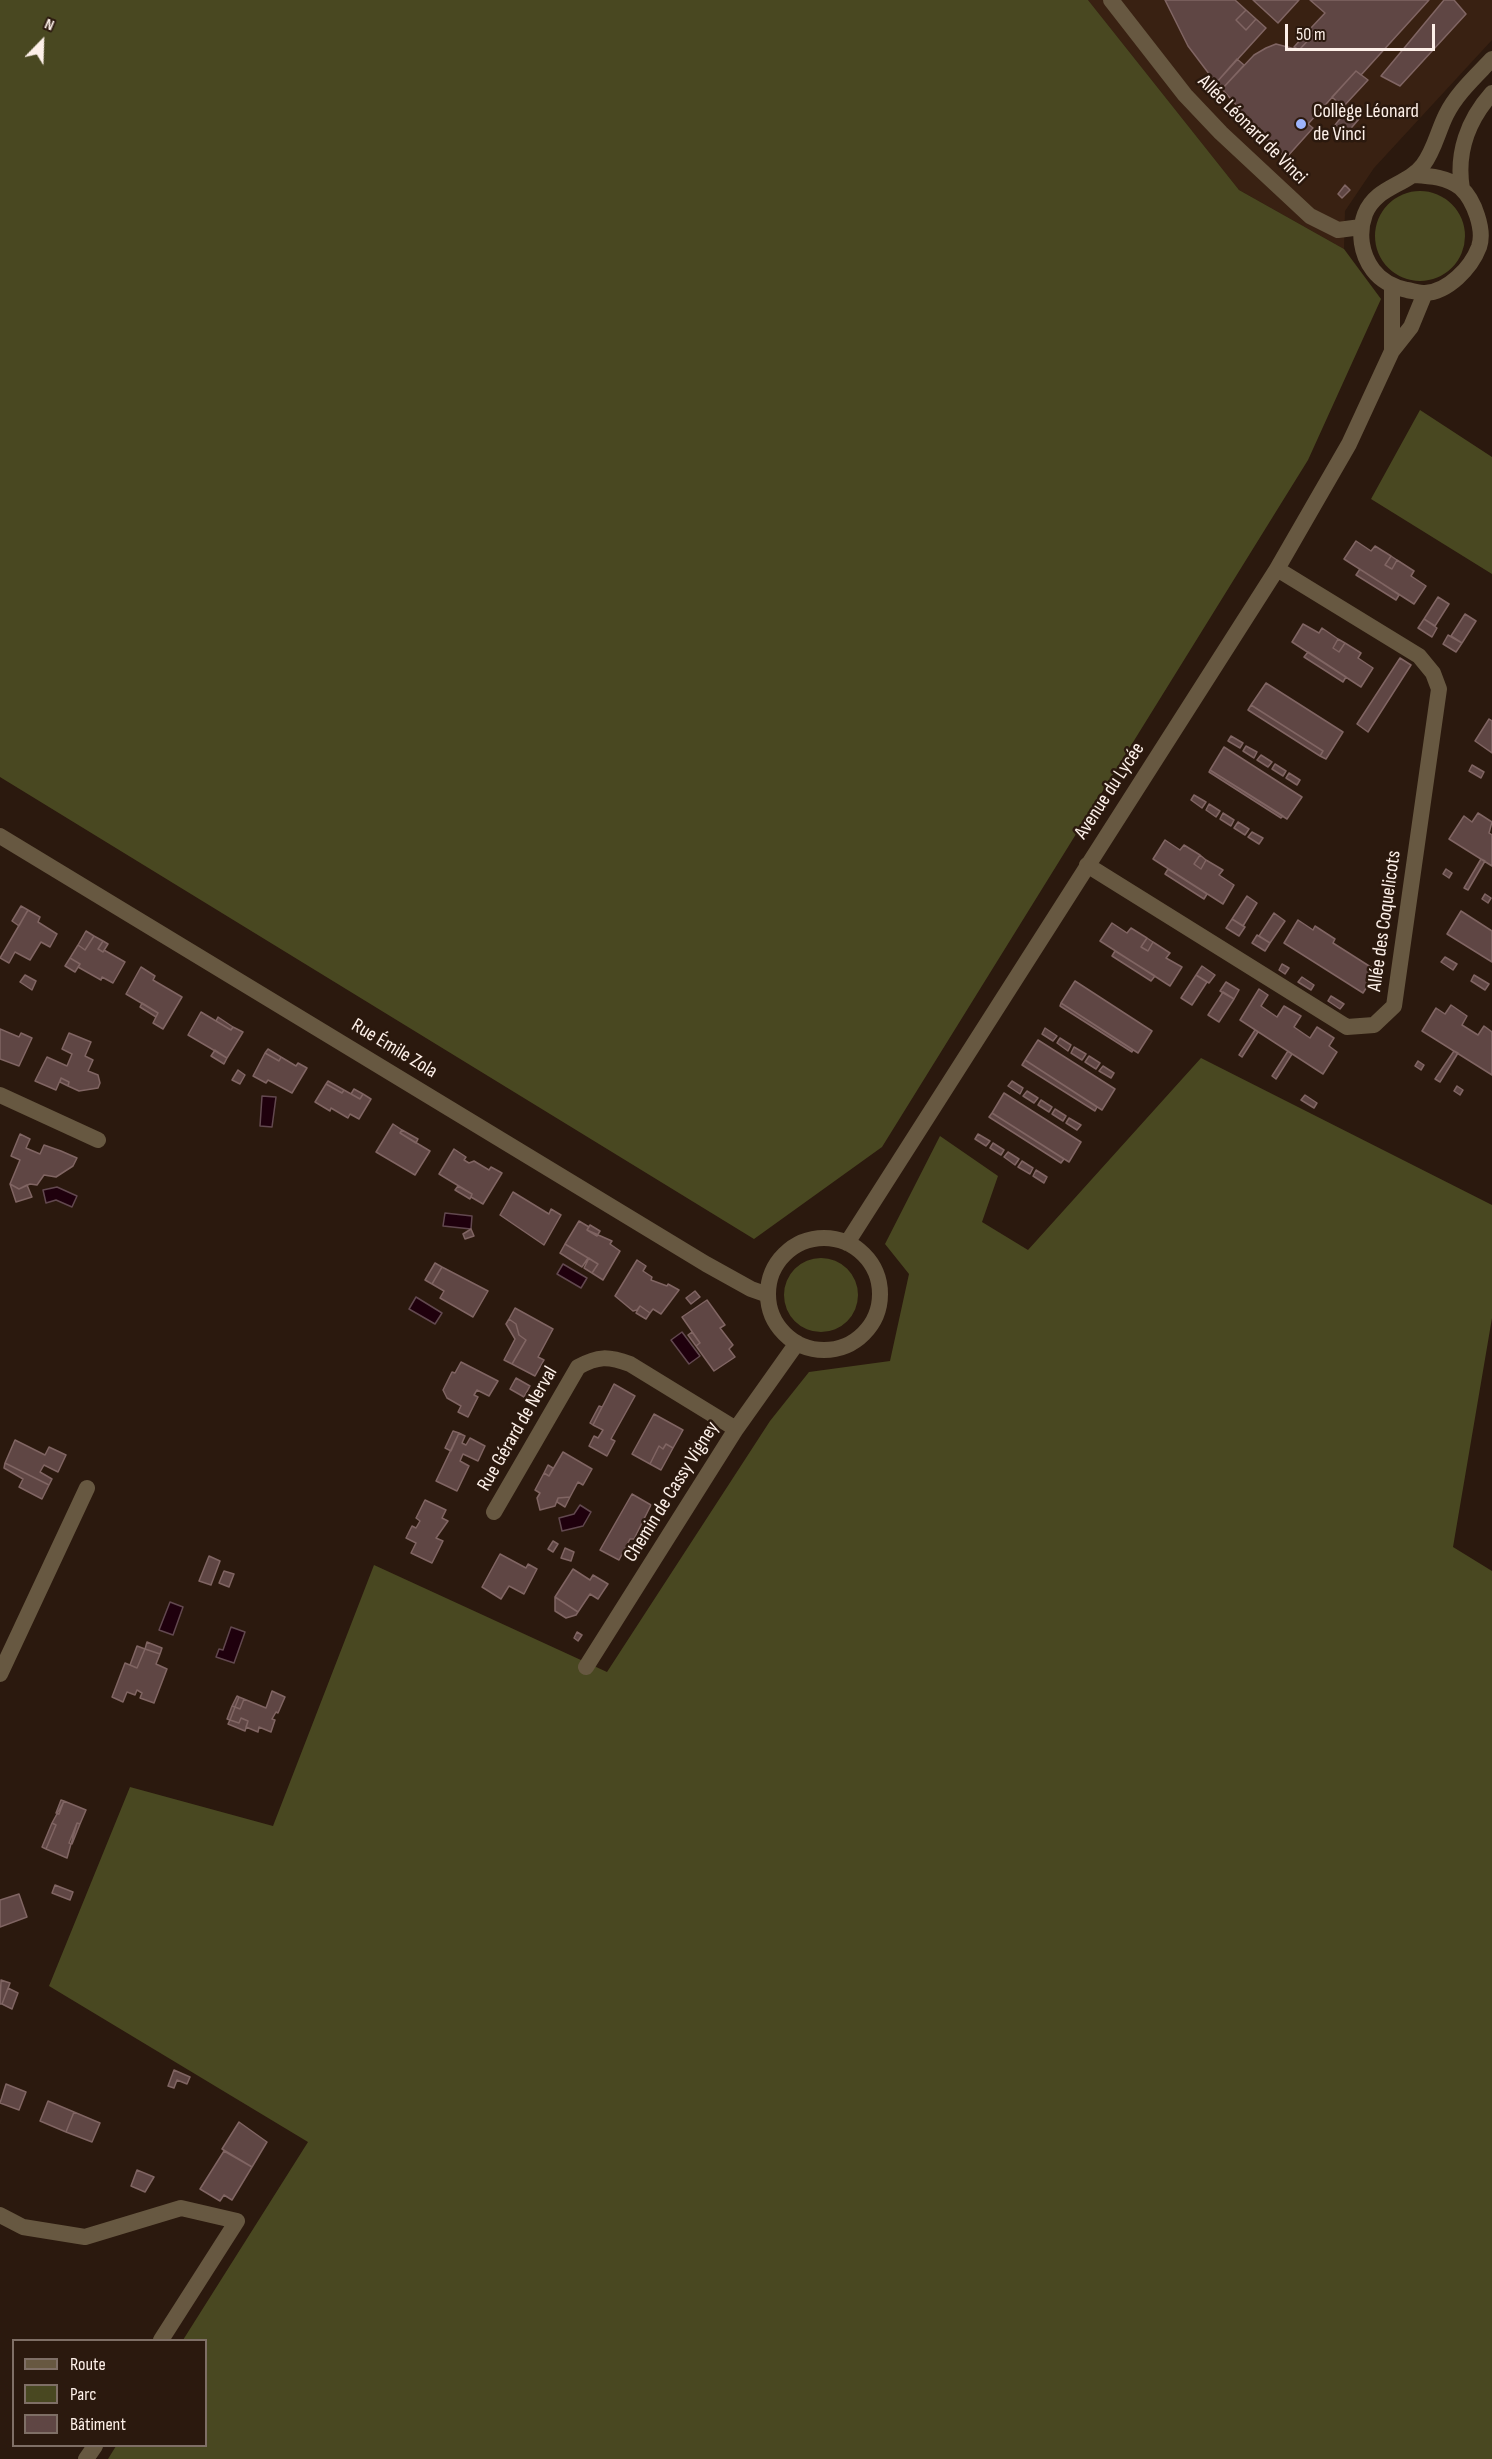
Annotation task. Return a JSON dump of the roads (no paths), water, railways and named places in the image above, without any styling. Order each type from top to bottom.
[{"type":"street","name":"Allée Léonard de Vinci","points":[[1111,0],[1185,95],[1221,133],[1310,216],[1338,230],[1361,227]]},
{"type":"street","points":[[1492,59],[1455,100],[1446,114],[1424,165],[1413,175],[1384,189],[1373,200],[1361,227],[1362,245],[1367,262],[1378,276],[1392,287],[1425,293],[1453,282],[1479,247],[1478,218],[1462,189],[1461,159],[1467,132],[1481,105],[1492,93]]},
{"type":"street","points":[[1413,175],[1440,177],[1462,189]]},
{"type":"street","name":"Avenue du Lycée","points":[[1392,287],[1392,351]]},
{"type":"street","name":"Avenue du Lycée","points":[[847,1244],[1277,568],[1349,444],[1392,351],[1411,327],[1425,293]]},
{"type":"street","name":"Allée des Coquelicots","points":[[1087,865],[1347,1027],[1374,1024],[1394,1006],[1439,689],[1433,673],[1419,656],[1277,568]]},
{"type":"street","name":"Rue Émile Zola","points":[[0,836],[716,1270],[768,1295]]},
{"type":"street","points":[[0,1095],[98,1140]]},
{"type":"street","points":[[829,1239],[847,1244],[862,1253],[873,1268],[879,1284],[880,1302],[874,1319],[856,1339],[832,1350],[814,1350],[797,1343],[776,1323],[768,1295],[771,1276],[779,1260],[793,1247],[810,1240],[829,1239]]},
{"type":"street","name":"Chemin de Cassy Vigney","points":[[586,1667],[736,1429],[797,1343]]},
{"type":"street","name":"Rue Gérard de Nerval","points":[[494,1512],[578,1368],[597,1357],[611,1357],[630,1364],[736,1429]]},
{"type":"street","points":[[0,1674],[87,1488]]},
{"type":"street","points":[[0,2215],[23,2227],[85,2237],[181,2208],[237,2221],[162,2339]]},
{"type":"place","name":"Collège Léonard de Vinci","points":[[1301,124]]}]
